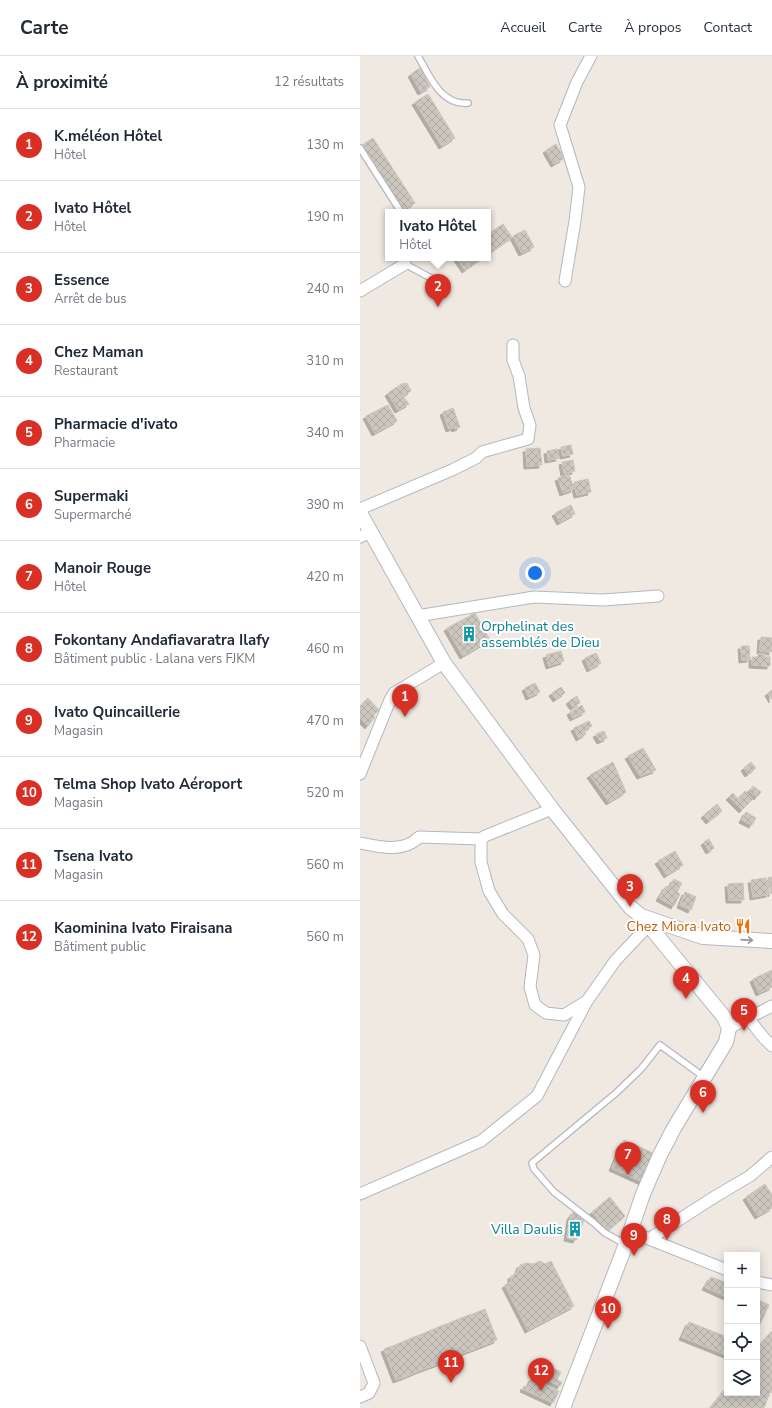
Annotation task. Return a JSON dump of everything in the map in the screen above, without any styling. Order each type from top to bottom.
[{"type":"street","points":[[565,281],[579,187],[560,125],[577,82],[591,56]]},
{"type":"street","points":[[360,291],[405,264]]},
{"type":"street","points":[[360,509],[452,470],[476,458],[482,452],[528,439],[530,424],[524,408],[519,376],[513,360],[513,345]]},
{"type":"street","points":[[360,513],[366,534],[417,616],[444,664],[552,809],[630,906],[645,921],[724,1017],[730,1028],[726,1042],[704,1076],[660,1155],[643,1194],[626,1244],[563,1408]]},
{"type":"street","points":[[417,616],[534,597],[603,600],[658,596]]},
{"type":"street","points":[[360,774],[394,693],[444,664]]},
{"type":"street","points":[[360,843],[397,847],[410,845],[419,837],[481,839],[485,836],[552,809]]},
{"type":"street","points":[[481,839],[481,862],[489,891],[503,914],[528,939],[534,955],[530,987],[535,1005],[546,1013],[564,1015],[587,1001]]},
{"type":"street","points":[[645,921],[669,926],[703,937],[772,942]]},
{"type":"street","points":[[360,1194],[481,1141],[537,1096],[587,1001],[645,921]]},
{"type":"street","points":[[730,1028],[772,1006]]},
{"type":"street","points":[[748,1018],[772,1046]]},
{"type":"street","points":[[649,1239],[750,1176],[772,1157]]},
{"type":"street","points":[[630,1231],[724,1269]]},
{"type":"street","points":[[760,1283],[772,1285]]},
{"type":"street","points":[[360,1346],[374,1383],[369,1393],[360,1397]]},
{"type":"lane","points":[[418,56],[435,84],[446,98],[458,104],[468,104]]},
{"type":"lane","points":[[360,148],[399,209]]},
{"type":"lane","points":[[405,264],[442,284]]},
{"type":"lane","points":[[626,1244],[604,1233],[594,1223],[554,1192],[534,1168],[532,1163],[616,1093],[641,1069],[660,1045],[704,1076]]},
{"type":"building","points":[[420,68],[430,87],[421,92],[411,74]]},
{"type":"building","points":[[428,94],[455,138],[442,146],[415,102]]},
{"type":"building","points":[[373,138],[415,203],[402,209],[362,145]]},
{"type":"building","points":[[556,144],[563,156],[563,159],[554,164],[546,150]]},
{"type":"building","points":[[503,224],[512,237],[491,252],[491,232]]},
{"type":"building","points":[[525,230],[534,247],[522,253],[513,236]]},
{"type":"building","points":[[459,261],[478,261],[465,270]]},
{"type":"building","points":[[403,383],[407,383],[411,391],[403,396],[409,404],[398,410],[388,393]]},
{"type":"building","points":[[388,405],[397,421],[375,433],[366,416]]},
{"type":"building","points":[[453,408],[460,427],[449,429],[443,412]]},
{"type":"building","points":[[571,445],[573,454],[563,456],[561,447]]},
{"type":"building","points":[[540,448],[542,465],[527,466],[526,449]]},
{"type":"building","points":[[557,449],[559,458],[548,460],[547,451]]},
{"type":"building","points":[[573,460],[575,471],[564,473],[562,462]]},
{"type":"building","points":[[569,474],[574,489],[563,493],[558,478]]},
{"type":"building","points":[[588,479],[591,492],[577,495],[574,482]]},
{"type":"building","points":[[571,505],[575,514],[560,522],[555,513]]},
{"type":"building","name":"Orphelinat des assemblés de Dieu","points":[[475,613],[490,640],[463,656],[447,628]]},
{"type":"building","points":[[761,637],[772,638],[772,652],[760,651]]},
{"type":"building","points":[[741,646],[749,646],[750,659],[742,660]]},
{"type":"building","points":[[561,651],[564,661],[549,666],[546,655]]},
{"type":"building","points":[[596,653],[601,663],[590,669],[585,658]]},
{"type":"building","points":[[758,654],[765,654],[765,657],[770,657],[770,666],[752,665],[752,657],[758,657]]},
{"type":"building","points":[[535,683],[540,692],[529,697],[525,688]]},
{"type":"building","points":[[561,687],[565,693],[556,699],[552,693]]},
{"type":"building","points":[[772,690],[772,700],[768,693]]},
{"type":"building","points":[[577,696],[580,703],[573,707],[569,701]]},
{"type":"building","points":[[368,698],[379,710],[373,715],[375,717],[368,726],[360,718],[360,706]]},
{"type":"building","points":[[582,705],[585,712],[573,718],[570,712]]},
{"type":"building","points":[[589,721],[592,726],[584,730],[586,734],[579,738],[574,728]]},
{"type":"building","points":[[604,731],[607,738],[600,741],[596,734]]},
{"type":"building","points":[[643,748],[656,770],[640,776],[628,756]]},
{"type":"building","points":[[613,762],[626,792],[609,802],[590,775]]},
{"type":"building","points":[[751,762],[756,768],[748,774],[744,768]]},
{"type":"building","points":[[753,786],[761,792],[757,797],[749,791]]},
{"type":"building","points":[[745,791],[753,799],[742,810],[729,797],[733,793],[738,799]]},
{"type":"building","points":[[717,804],[722,811],[709,821],[704,815]]},
{"type":"building","points":[[746,812],[756,818],[752,825],[742,820]]},
{"type":"building","points":[[709,839],[714,848],[709,851],[704,842]]},
{"type":"building","points":[[675,851],[683,865],[667,875],[658,861]]},
{"type":"building","points":[[772,877],[772,893],[771,894],[768,878]]},
{"type":"building","points":[[766,878],[769,894],[753,897],[751,880]]},
{"type":"building","points":[[674,879],[682,883],[677,892],[680,894],[674,906],[659,898],[666,886],[669,888]]},
{"type":"building","points":[[743,883],[744,900],[729,900],[728,884]]},
{"type":"building","points":[[685,892],[696,897],[691,910],[680,905]]},
{"type":"building","points":[[772,970],[772,987],[759,993],[753,979]]},
{"type":"building","points":[[624,1140],[655,1154],[643,1182],[612,1168]]},
{"type":"building","points":[[765,1184],[772,1195],[772,1208],[758,1216],[746,1197]]},
{"type":"building","points":[[610,1197],[625,1216],[608,1231],[592,1212]]},
{"type":"building","name":"Villa Daulis","points":[[574,1211],[584,1220],[576,1240],[567,1238],[570,1217]]},
{"type":"building","points":[[540,1261],[545,1264],[551,1261],[574,1306],[528,1330],[505,1285],[511,1282],[511,1276],[517,1273],[520,1265],[526,1263],[534,1264]]},
{"type":"building","points":[[711,1277],[724,1282],[724,1296],[705,1287]]},
{"type":"building","points":[[760,1300],[769,1305],[760,1324]]},
{"type":"building","points":[[485,1309],[497,1340],[487,1344],[475,1313]]},
{"type":"building","points":[[475,1313],[487,1344],[474,1349],[461,1318]]},
{"type":"building","points":[[461,1318],[474,1349],[461,1354],[449,1323]]},
{"type":"building","points":[[689,1322],[724,1336],[724,1354],[682,1337]]},
{"type":"building","points":[[449,1323],[461,1354],[449,1359],[436,1328]]},
{"type":"building","points":[[436,1328],[449,1359],[435,1365],[422,1334]]},
{"type":"building","points":[[772,1331],[772,1393],[770,1392],[764,1408],[710,1408],[724,1391],[724,1396],[760,1396],[760,1345]]},
{"type":"building","points":[[422,1334],[435,1365],[421,1370],[409,1339]]},
{"type":"building","points":[[409,1339],[421,1370],[407,1376],[395,1345]]},
{"type":"building","points":[[395,1345],[407,1376],[396,1380],[384,1349]]},
{"type":"building","points":[[539,1361],[561,1372],[557,1380],[562,1382],[560,1386],[547,1380],[545,1385],[559,1391],[553,1403],[523,1389],[524,1386],[527,1388],[532,1378],[542,1383],[544,1378],[533,1373]]},
{"type":"place","name":"Ivato Hôtel","points":[[438,307]]},
{"type":"place","name":"Orphelinat des assemblés de Dieu","points":[[469,634]]},
{"type":"place","name":"K.méléon Hôtel","points":[[405,717]]},
{"type":"place","name":"Essence","points":[[630,907]]},
{"type":"place","name":"Chez Miora Ivato","points":[[743,926]]},
{"type":"place","name":"Chez Maman","points":[[686,999]]},
{"type":"place","name":"Pharmacie d'ivato","points":[[744,1031]]},
{"type":"place","name":"Supermaki","points":[[703,1113]]},
{"type":"place","name":"Manoir Rouge","points":[[628,1175]]},
{"type":"place","name":"Villa Daulis","points":[[575,1229]]},
{"type":"place","name":"Fokontany Andafiavaratra Ilafy","points":[[667,1240]]},
{"type":"place","name":"Ivato Quincaillerie","points":[[634,1256]]},
{"type":"place","name":"Telma Shop Ivato Aéroport","points":[[608,1329]]},
{"type":"place","name":"Tsena Ivato","points":[[451,1383]]},
{"type":"place","name":"Kaominina Ivato Firaisana","points":[[541,1391]]}]
